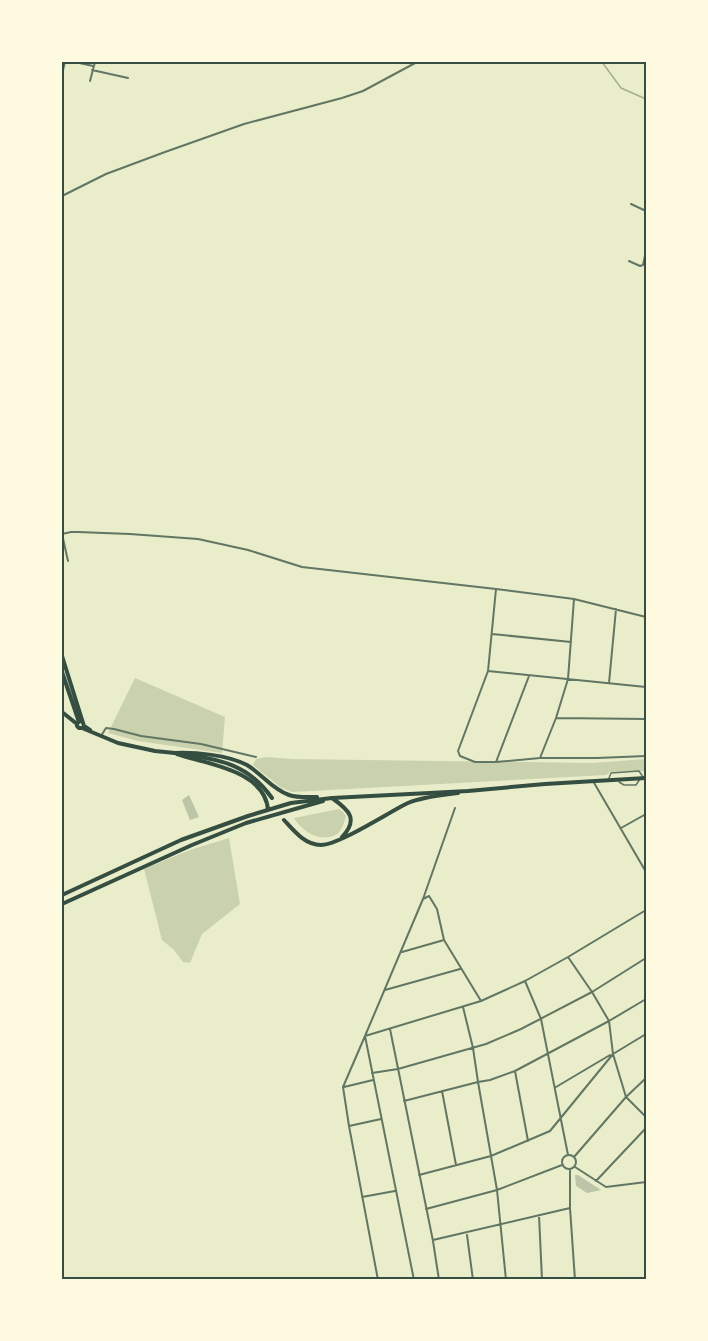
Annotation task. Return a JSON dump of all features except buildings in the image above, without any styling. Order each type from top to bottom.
[{"type":"main road","points":[[62,656],[81,725]]},
{"type":"main road","points":[[62,672],[81,725]]},
{"type":"main road","points":[[62,712],[81,725],[118,743],[217,760],[235,766],[260,782],[272,798]]},
{"type":"main road","points":[[174,753],[231,759],[247,765],[288,794],[298,797],[332,798],[346,807],[351,818],[349,827],[339,840]]},
{"type":"main road","points":[[174,753],[240,774],[260,790],[267,801],[268,810]]},
{"type":"main road","points":[[62,895],[181,840],[291,803],[332,798],[644,778]]},
{"type":"main road","points":[[284,820],[296,834],[307,841],[321,845],[339,840],[411,801],[468,791]]},
{"type":"main road","points":[[62,904],[165,856],[235,828],[332,798]]},
{"type":"street","points":[[62,74],[65,62]]},
{"type":"street","points":[[75,62],[128,78]]},
{"type":"street","points":[[90,81],[95,62]]},
{"type":"street","points":[[62,196],[106,174],[244,124],[363,91],[417,62]]},
{"type":"street","points":[[631,204],[646,211]]},
{"type":"street","points":[[629,261],[640,266],[643,264],[646,251]]},
{"type":"street","points":[[68,561],[62,534],[71,532],[198,539],[248,550],[302,567],[574,599],[646,617]]},
{"type":"street","points":[[496,589],[488,671],[458,751],[460,756],[475,762],[646,756]]},
{"type":"street","points":[[540,758],[568,679],[574,599]]},
{"type":"street","points":[[609,683],[616,608]]},
{"type":"street","points":[[492,634],[571,642]]},
{"type":"street","points":[[488,671],[646,687]]},
{"type":"street","points":[[496,762],[529,676]]},
{"type":"street","points":[[556,718],[646,719]]},
{"type":"street","points":[[101,736],[106,729],[114,729],[141,736],[201,744],[256,757]]},
{"type":"street","points":[[593,781],[646,872]]},
{"type":"street","points":[[378,1280],[343,1087],[402,952],[455,808]]},
{"type":"street","points":[[621,828],[646,814]]},
{"type":"street","points":[[423,899],[429,896],[437,909],[444,940],[482,1001]]},
{"type":"street","points":[[365,1036],[482,1001],[525,981],[646,912]]},
{"type":"street","points":[[402,952],[444,940]]},
{"type":"street","points":[[568,957],[609,1021],[613,1054],[626,1097],[646,1117]]},
{"type":"street","points":[[372,1073],[398,1069],[473,1048],[521,1029],[592,992],[646,958]]},
{"type":"street","points":[[385,990],[461,969]]},
{"type":"street","points":[[525,981],[541,1019],[568,1155]]},
{"type":"street","points":[[404,1101],[490,1080],[515,1071],[646,999]]},
{"type":"street","points":[[463,1007],[473,1048],[497,1190],[506,1280]]},
{"type":"street","points":[[390,1029],[439,1280]]},
{"type":"street","points":[[555,1088],[646,1034]]},
{"type":"street","points":[[365,1036],[414,1280]]},
{"type":"street","points":[[419,1175],[491,1156],[550,1131],[613,1054]]},
{"type":"street","points":[[515,1071],[528,1141]]},
{"type":"street","points":[[574,1157],[626,1097],[646,1078]]},
{"type":"street","points":[[343,1087],[374,1080]]},
{"type":"street","points":[[442,1091],[456,1165]]},
{"type":"street","points":[[349,1126],[381,1119]]},
{"type":"street","points":[[596,1181],[646,1128]]},
{"type":"street","points":[[568,1155],[574,1157]]},
{"type":"street","points":[[562,1165],[563,1158],[568,1155]]},
{"type":"street","points":[[562,1165],[570,1169],[574,1167],[576,1163],[574,1157]]},
{"type":"street","points":[[426,1209],[497,1190],[562,1165]]},
{"type":"street","points":[[574,1167],[606,1187],[646,1182]]},
{"type":"street","points":[[570,1169],[575,1280]]},
{"type":"street","points":[[362,1197],[396,1190]]},
{"type":"street","points":[[433,1240],[570,1208]]},
{"type":"street","points":[[539,1215],[542,1280]]},
{"type":"street","points":[[466,1233],[473,1280]]},
{"type":"lane","points":[[608,780],[611,773],[639,771],[644,778]]},
{"type":"green space","points":[[135,678],[225,717],[222,753],[138,741],[108,733]]},
{"type":"green space","points":[[266,757],[593,763],[646,759],[646,773],[644,771],[610,772],[606,775],[292,792],[280,787],[253,765],[256,759]]},
{"type":"green space","points":[[339,809],[346,816],[340,831],[331,837],[312,835],[294,818]]},
{"type":"green space","points":[[229,838],[240,904],[202,934],[190,963],[183,962],[162,940],[144,869],[190,850]]},
{"type":"waterway","points":[[602,62],[621,88],[646,99]]}]
